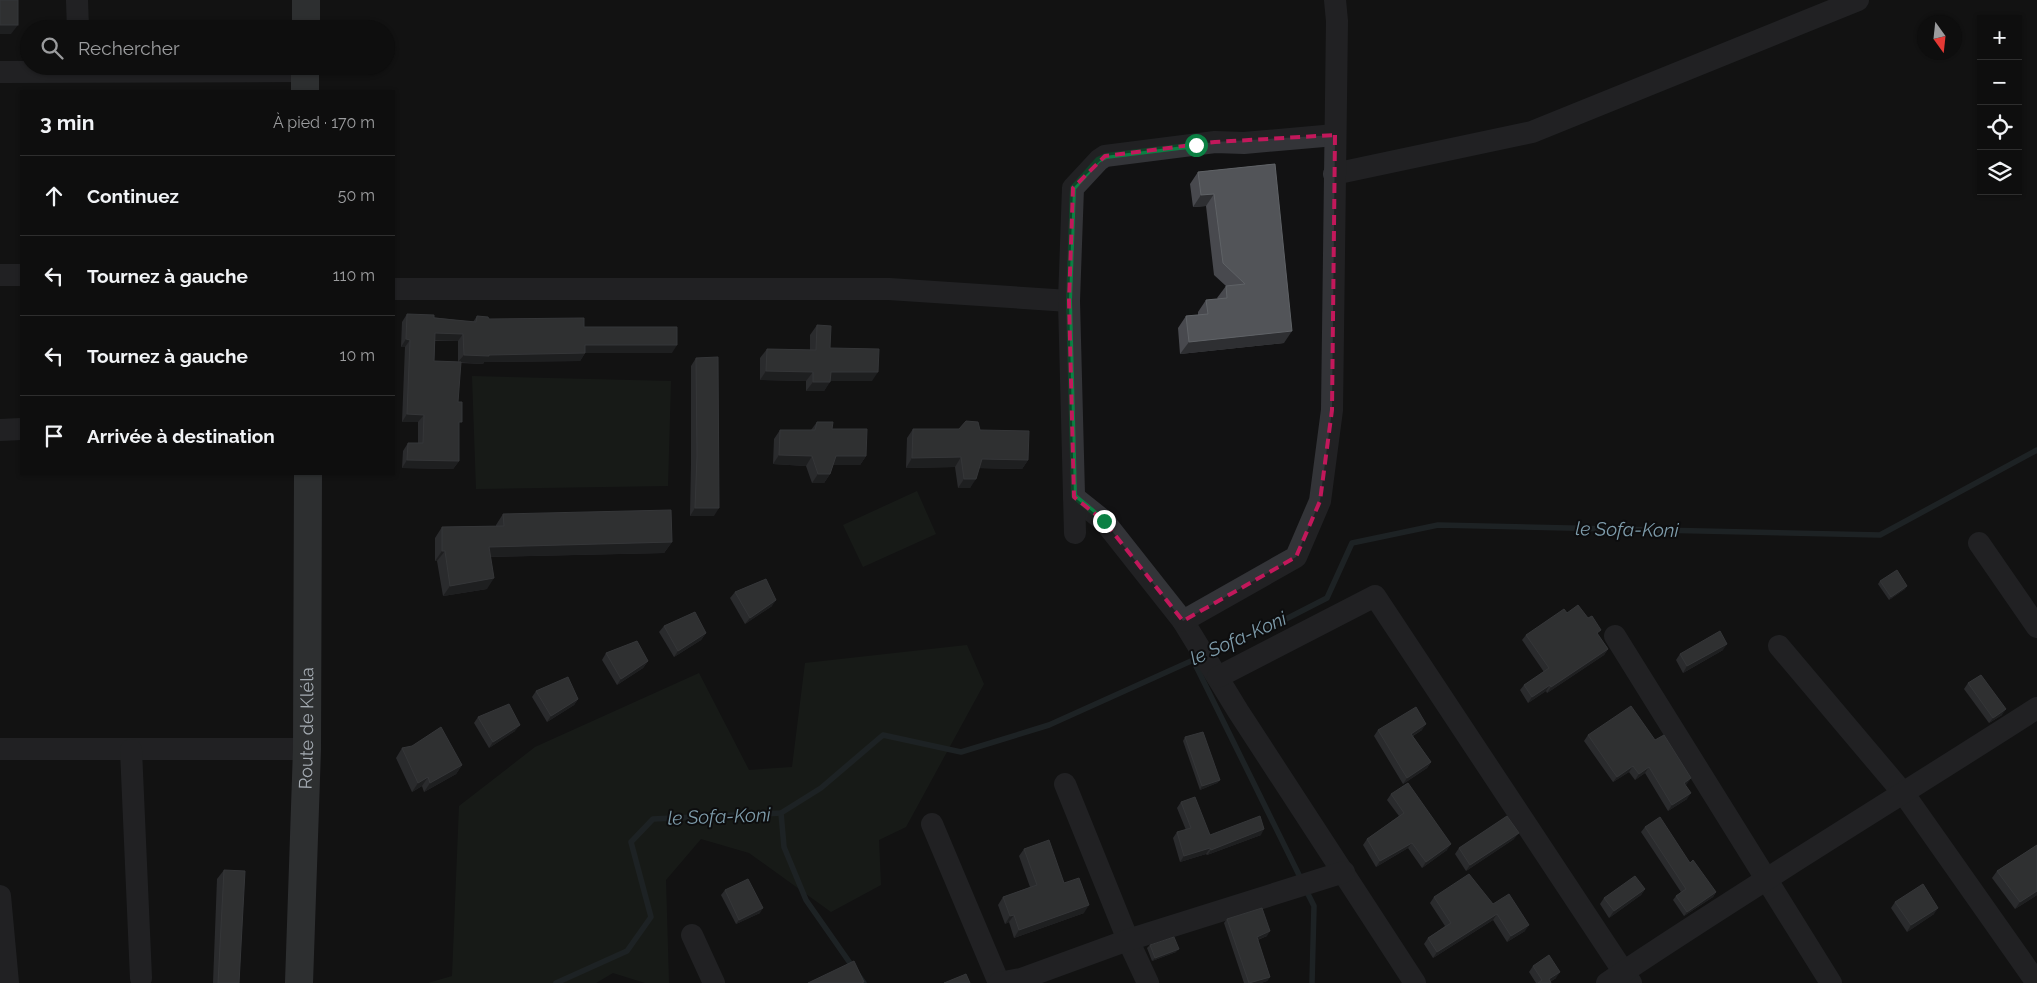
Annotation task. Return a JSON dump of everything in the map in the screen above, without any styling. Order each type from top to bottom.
[{"type":"main road","points":[[306,0],[306,20]]},
{"type":"main road","name":"Route de Kléla","points":[[299,983],[307,750],[308,475]]},
{"type":"street","points":[[78,0],[78,20]]},
{"type":"street","points":[[1183,622],[1296,557],[1320,501],[1332,410],[1337,21],[1335,0]]},
{"type":"street","points":[[1334,174],[1532,132],[1858,0]]},
{"type":"street","points":[[0,72],[20,71]]},
{"type":"street","points":[[277,75],[305,76]]},
{"type":"street","points":[[1075,533],[1069,301],[1073,188],[1098,160],[1106,156],[1215,142],[1244,143],[1336,135]]},
{"type":"street","points":[[0,275],[20,275]]},
{"type":"street","points":[[395,289],[889,290],[1069,301]]},
{"type":"street","points":[[0,430],[20,429]]},
{"type":"street","points":[[1074,496],[1104,521],[1183,622],[1415,983]]},
{"type":"street","points":[[1979,543],[2037,627]]},
{"type":"street","points":[[1218,677],[1375,596],[1620,979],[1764,879],[1904,794],[2037,708]]},
{"type":"street","points":[[1615,636],[1764,879],[1831,983]]},
{"type":"street","points":[[1779,646],[1904,794],[2037,983]]},
{"type":"street","points":[[0,749],[307,750]]},
{"type":"street","points":[[131,750],[141,978]]},
{"type":"street","points":[[1065,784],[1128,940],[1148,983]]},
{"type":"street","points":[[932,824],[1010,982],[1128,940],[1344,872]]},
{"type":"street","points":[[0,896],[8,983]]},
{"type":"street","points":[[692,935],[714,983]]},
{"type":"highlighted area","points":[[1335,135],[1332,410],[1320,501],[1296,557],[1183,621],[1104,521],[1074,497],[1069,301],[1073,188],[1105,156],[1215,142]]},
{"type":"shaded area","points":[[472,376],[671,381],[668,486],[476,489]]},
{"type":"shaded area","points":[[917,491],[936,534],[863,567],[843,525]]},
{"type":"shaded area","points":[[967,645],[984,684],[906,827],[879,840],[881,885],[831,912],[749,853],[701,839],[666,880],[669,983],[645,983],[613,973],[596,983],[428,983],[452,976],[459,806],[535,747],[699,673],[749,770],[792,767],[805,663]]},
{"type":"building","points":[[0,0],[18,0],[18,25],[0,25]]},
{"type":"building","points":[[1275,164],[1292,331],[1189,342],[1186,316],[1208,314],[1206,300],[1227,298],[1226,286],[1245,284],[1223,263],[1214,194],[1201,195],[1198,172]]},
{"type":"building","points":[[407,314],[434,315],[434,318],[476,322],[477,316],[488,317],[489,319],[584,318],[584,327],[677,327],[677,345],[585,345],[585,353],[464,355],[463,334],[435,333],[434,361],[461,362],[458,402],[462,402],[462,422],[459,422],[459,461],[407,460],[408,443],[423,443],[424,415],[407,414],[410,340],[406,339]]},
{"type":"building","points":[[817,325],[831,326],[830,348],[879,349],[878,372],[831,372],[830,382],[813,382],[813,372],[766,371],[767,349],[816,350]]},
{"type":"building","points":[[718,357],[719,508],[695,508],[697,456],[696,358]]},
{"type":"building","points":[[966,421],[978,422],[980,430],[1029,431],[1028,460],[982,459],[976,479],[964,479],[961,457],[912,458],[913,429],[959,429]]},
{"type":"building","points":[[817,422],[833,422],[832,429],[867,429],[866,456],[836,456],[830,474],[818,474],[812,456],[779,455],[780,430],[815,430]]},
{"type":"building","points":[[671,510],[672,542],[489,547],[494,578],[450,586],[445,551],[442,551],[442,527],[504,526],[503,514]]},
{"type":"building","points":[[1897,570],[1907,586],[1891,597],[1880,581]]},
{"type":"building","points":[[766,579],[776,600],[750,618],[735,592]]},
{"type":"building","points":[[1578,605],[1588,618],[1592,616],[1601,630],[1597,633],[1608,649],[1551,687],[1550,685],[1532,697],[1524,685],[1549,668],[1526,635],[1564,609],[1567,613]]},
{"type":"building","points":[[695,612],[706,633],[678,651],[664,626]]},
{"type":"building","points":[[1720,631],[1727,644],[1687,666],[1680,654]]},
{"type":"building","points":[[637,641],[648,661],[621,679],[606,653]]},
{"type":"building","points":[[1981,675],[2006,709],[1993,718],[1968,683]]},
{"type":"building","points":[[568,677],[578,699],[551,716],[536,691]]},
{"type":"building","points":[[509,704],[520,725],[493,742],[478,717]]},
{"type":"building","points":[[1631,706],[1655,740],[1664,735],[1691,778],[1684,783],[1691,793],[1672,805],[1649,767],[1639,774],[1633,766],[1617,777],[1588,735]]},
{"type":"building","points":[[1416,707],[1426,724],[1411,734],[1431,762],[1407,778],[1378,730]]},
{"type":"building","points":[[441,727],[462,765],[430,783],[428,777],[418,783],[402,748],[412,746]]},
{"type":"building","points":[[1203,732],[1220,780],[1202,786],[1185,737]]},
{"type":"building","points":[[1408,783],[1451,844],[1426,862],[1412,843],[1380,861],[1367,839],[1404,813],[1391,794]]},
{"type":"building","points":[[1195,797],[1210,835],[1260,816],[1264,829],[1211,850],[1210,848],[1184,856],[1177,832],[1191,828],[1181,802]]},
{"type":"building","points":[[1507,816],[1519,833],[1470,865],[1459,848]]},
{"type":"building","points":[[1660,817],[1690,863],[1693,860],[1716,892],[1687,912],[1676,896],[1686,889],[1645,827]]},
{"type":"building","points":[[1049,840],[1064,883],[1079,878],[1089,905],[1019,930],[1014,915],[1010,916],[1003,897],[1037,885],[1024,849]]},
{"type":"building","points":[[2037,845],[2037,891],[2020,902],[1997,871]]},
{"type":"building","points":[[224,870],[245,871],[239,983],[218,983]]},
{"type":"building","points":[[1469,874],[1493,904],[1509,894],[1529,925],[1511,936],[1497,914],[1437,952],[1428,938],[1451,923],[1434,897]]},
{"type":"building","points":[[1635,876],[1645,889],[1614,911],[1604,898]]},
{"type":"building","points":[[748,879],[763,908],[739,920],[725,890]]},
{"type":"building","points":[[1923,884],[1938,908],[1911,925],[1895,902]]},
{"type":"building","points":[[1262,908],[1270,931],[1257,937],[1270,977],[1249,983],[1227,919]]},
{"type":"building","points":[[1174,937],[1179,949],[1155,958],[1150,945]]},
{"type":"building","points":[[1549,955],[1560,972],[1549,979],[1551,983],[1538,983],[1542,980],[1533,966]]},
{"type":"building","points":[[854,961],[864,982],[808,983]]},
{"type":"building","points":[[966,974],[970,983],[944,983]]},
{"type":"waterway","name":"le Sofa-Koni","points":[[1208,654],[1286,619],[1327,598],[1352,543],[1438,525],[1880,535],[2037,450]]},
{"type":"waterway","name":"le Sofa-Koni","points":[[556,983],[627,951],[651,917],[631,842],[653,819],[781,813],[821,788],[883,735],[961,752],[1049,725],[1200,657]]},
{"type":"waterway","points":[[1193,660],[1302,881]]},
{"type":"waterway","points":[[781,813],[784,847],[806,900],[864,983]]},
{"type":"waterway","points":[[1306,890],[1314,906],[1312,983]]},
{"type":"route","points":[[1104,521],[1074,496],[1069,301],[1073,188],[1098,160],[1106,156],[1196,145]]}]
